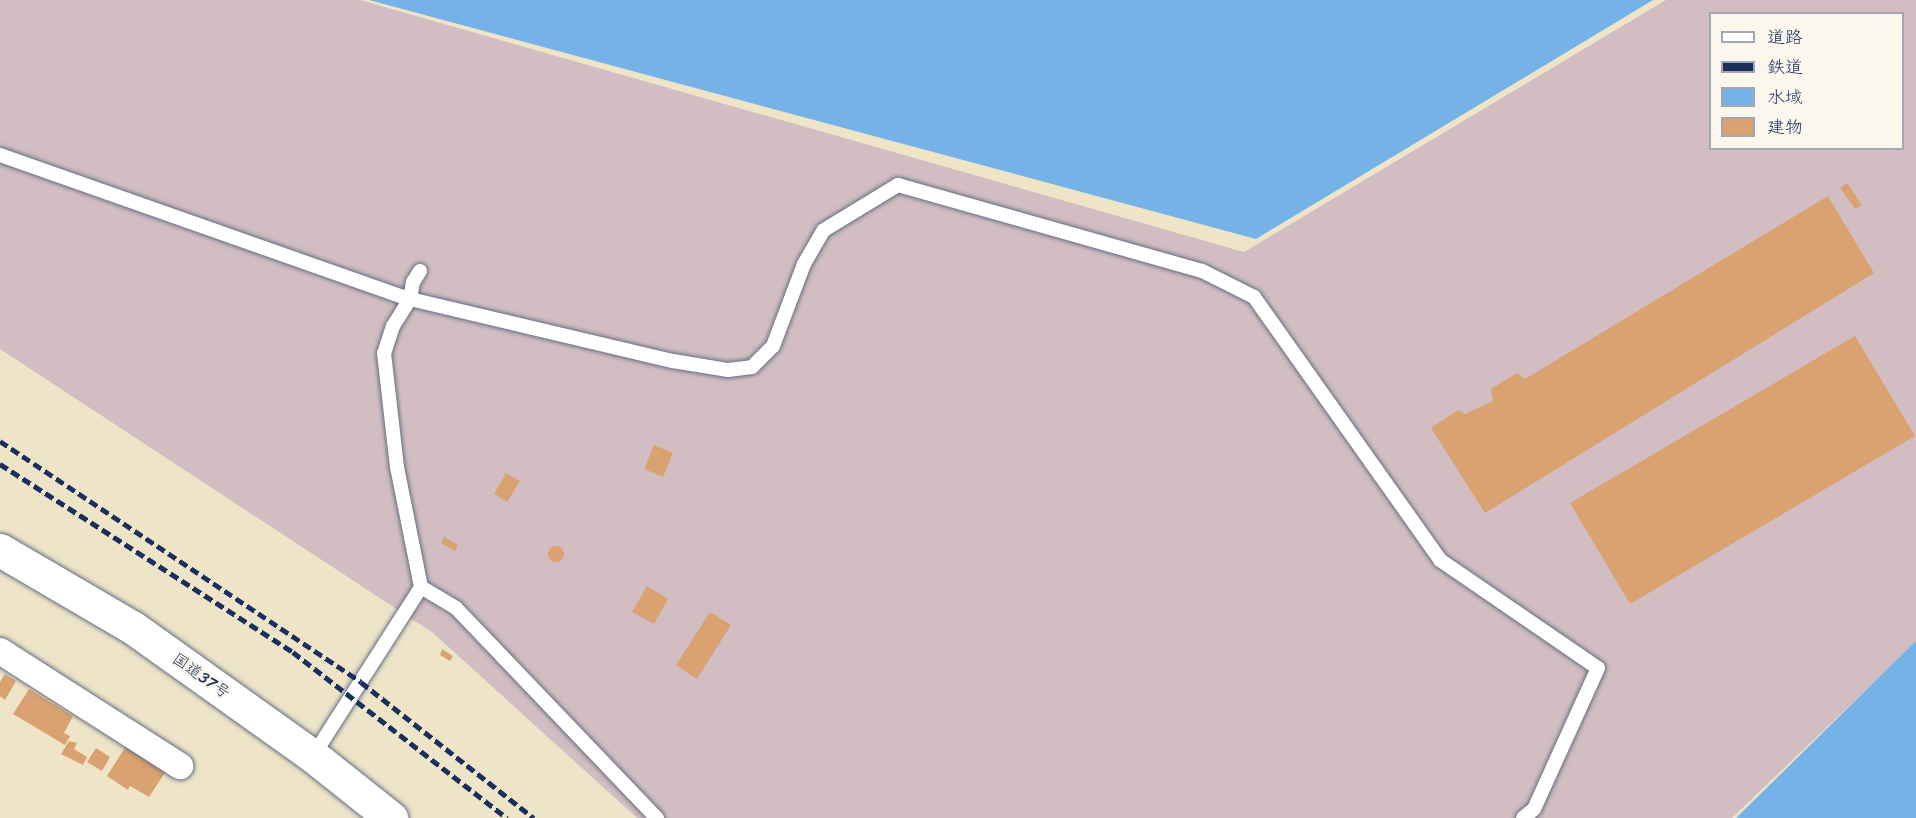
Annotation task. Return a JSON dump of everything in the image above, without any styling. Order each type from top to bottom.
[{"type":"highway","name":"国道37号","points":[[0,550],[132,627],[313,756],[391,818]]},
{"type":"street","points":[[0,651],[180,766]]},
{"type":"lane","points":[[0,155],[410,299],[673,360],[728,370],[752,367],[774,346],[804,264],[824,230],[898,185],[1202,271],[1254,297],[1440,560],[1598,668],[1534,808],[1523,818]]},
{"type":"lane","points":[[313,756],[421,586],[397,467],[384,353],[393,326],[410,299],[413,282],[420,271]]},
{"type":"lane","points":[[421,586],[456,608],[657,818]]},
{"type":"shaded area","points":[[0,0],[360,0],[1244,252],[1666,0],[1916,0],[1916,642],[1732,818],[637,818],[433,633],[0,349]]},
{"type":"water","points":[[369,0],[1653,0],[1256,239]]},
{"type":"water","points":[[1916,641],[1916,818],[1736,818]]},
{"type":"building","points":[[1847,183],[1862,205],[1855,209],[1840,188]]},
{"type":"building","points":[[1828,196],[1874,273],[1485,513],[1431,428],[1458,410],[1465,414],[1493,401],[1491,389],[1517,373],[1525,379]]},
{"type":"building","points":[[1855,336],[1915,436],[1630,604],[1570,503]]},
{"type":"building","points":[[654,445],[673,453],[663,477],[644,469]]},
{"type":"building","points":[[506,473],[520,481],[507,502],[494,494]]},
{"type":"building","points":[[444,537],[458,545],[455,551],[441,543]]},
{"type":"building","points":[[553,546],[559,546],[564,554],[562,560],[553,562],[548,557],[548,551]]},
{"type":"building","points":[[647,586],[668,599],[654,624],[632,612]]},
{"type":"building","points":[[710,612],[731,625],[697,679],[676,665]]},
{"type":"building","points":[[442,649],[453,656],[450,661],[440,655]]},
{"type":"building","points":[[5,674],[16,681],[5,700],[0,696],[0,682]]},
{"type":"building","points":[[29,689],[73,716],[64,733],[70,736],[65,745],[13,714]]},
{"type":"building","points":[[69,741],[77,743],[74,749],[87,757],[83,765],[61,754]]},
{"type":"building","points":[[126,746],[166,771],[149,797],[130,786],[128,790],[107,776]]},
{"type":"building","points":[[96,748],[110,757],[102,771],[87,762]]},
{"type":"railway","points":[[0,441],[361,682],[534,818]]},
{"type":"railway","points":[[0,464],[293,652],[507,818]]}]
